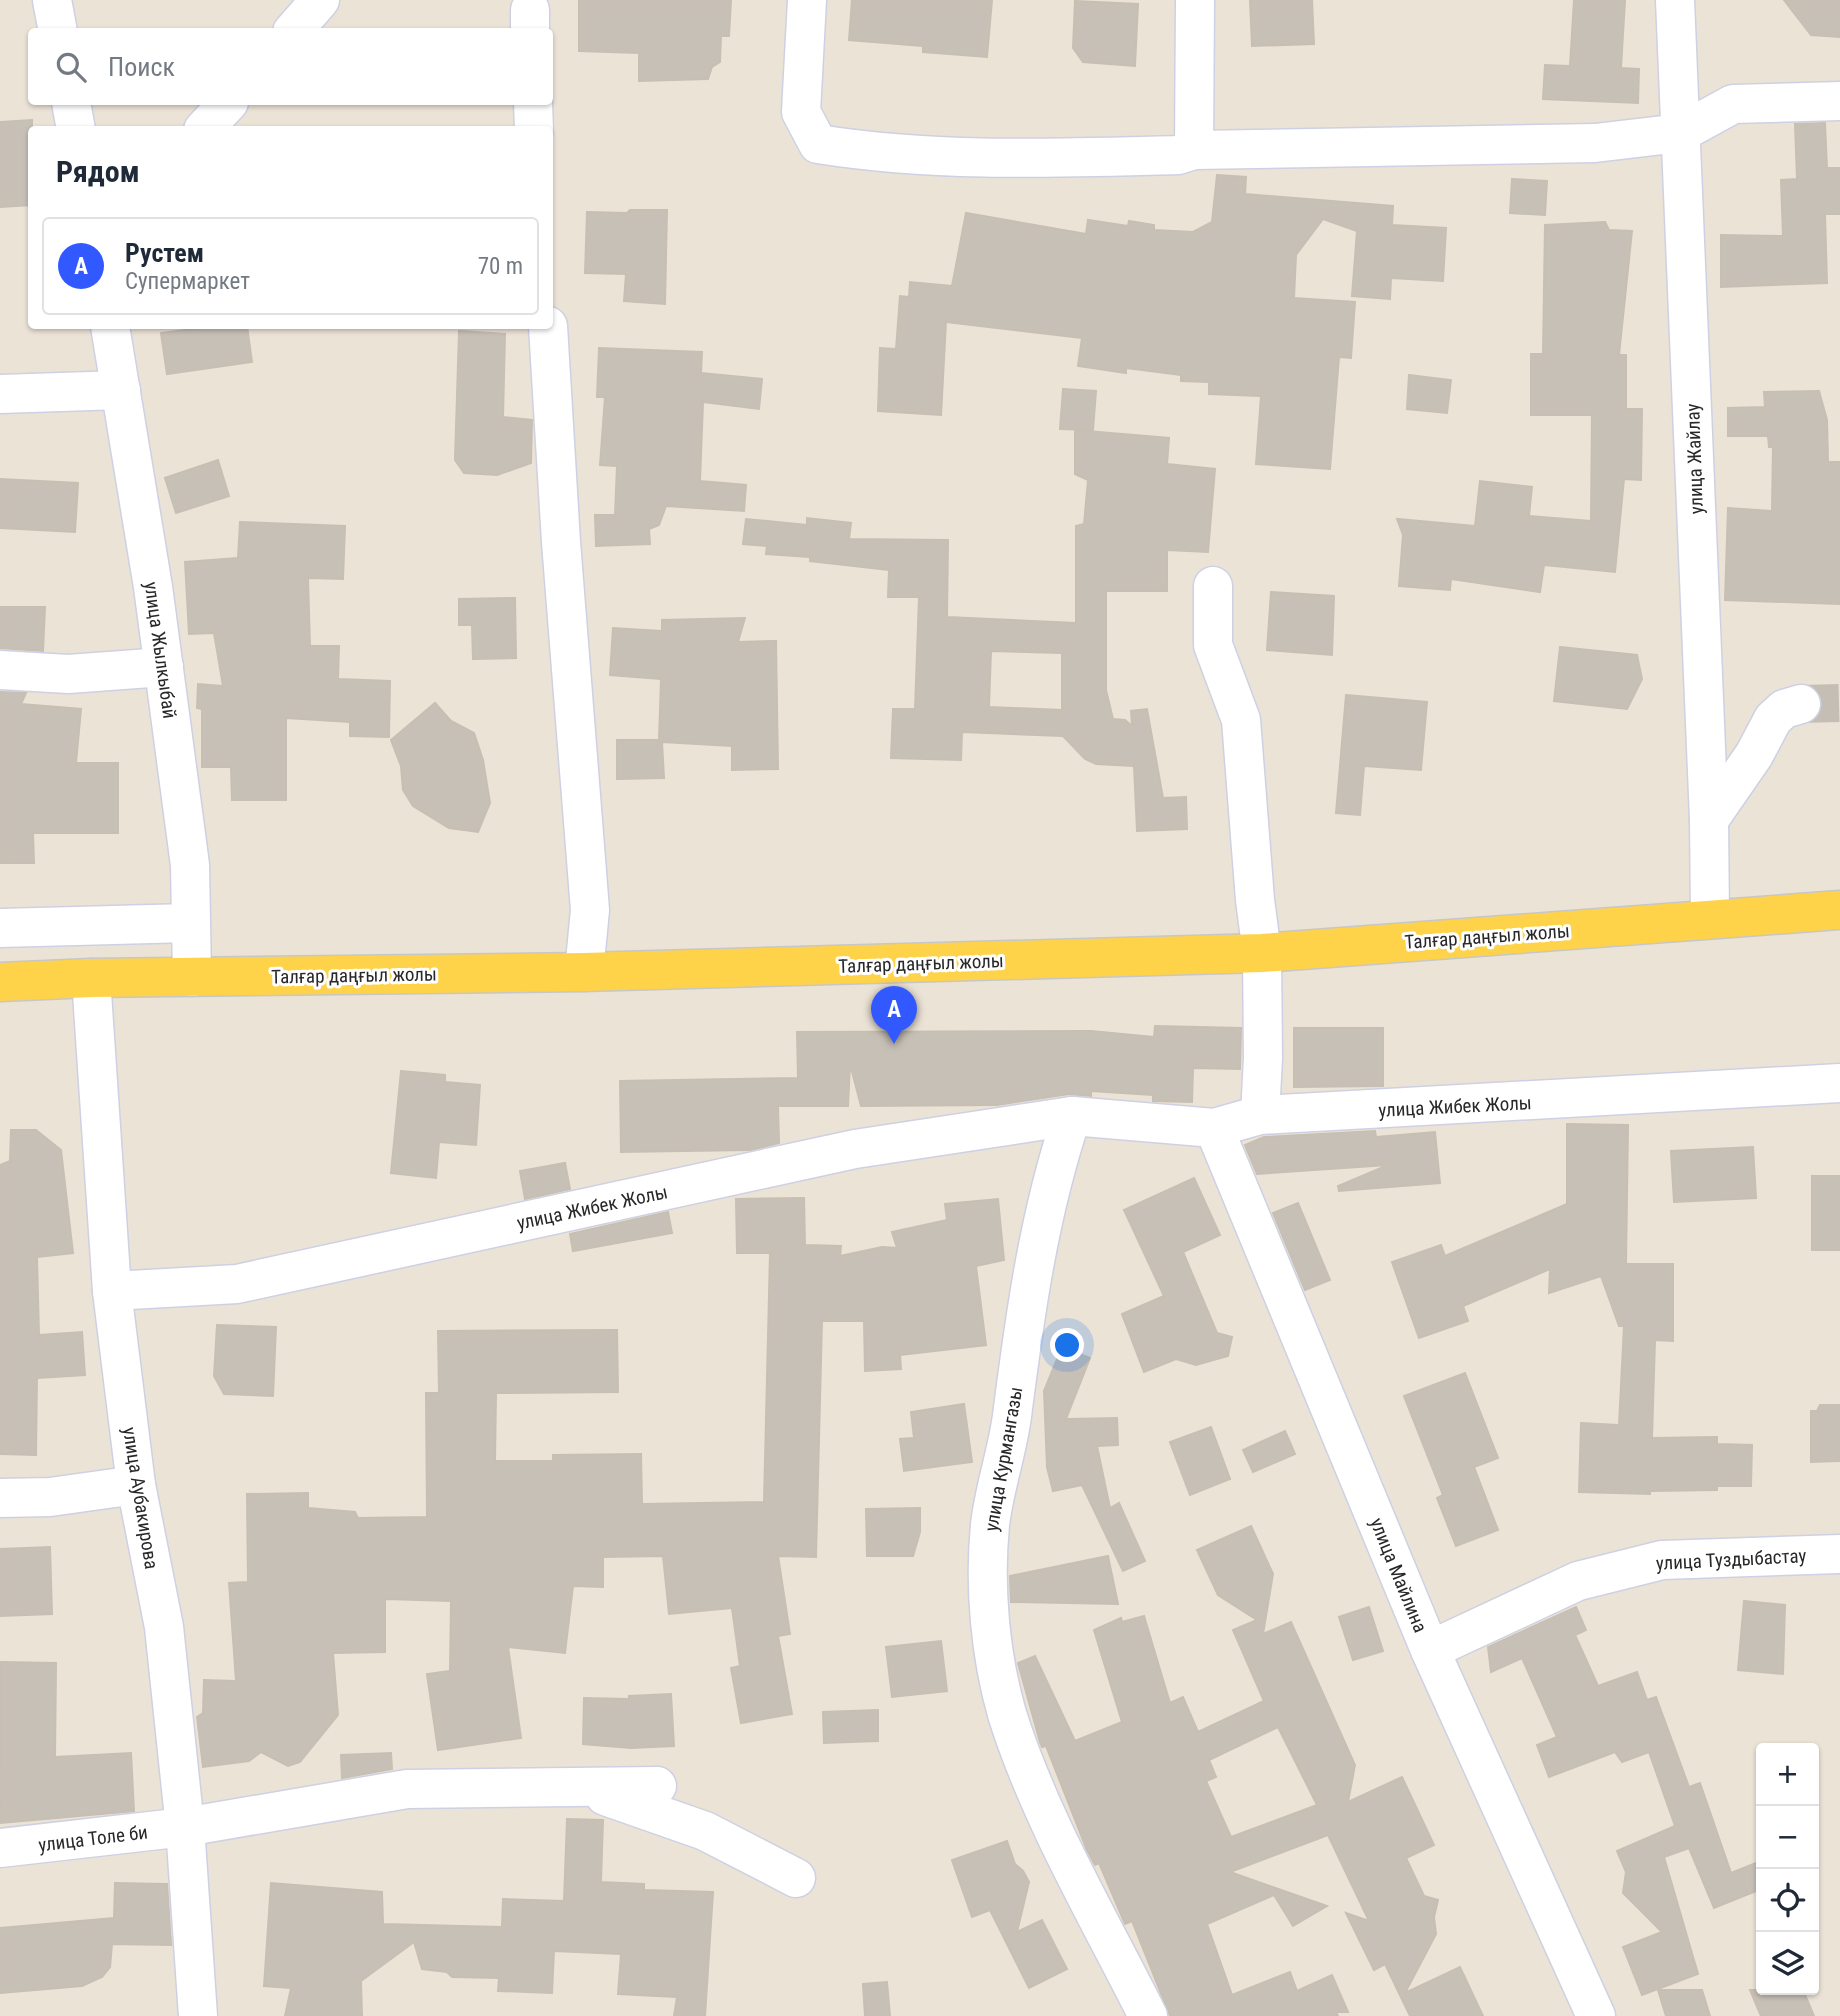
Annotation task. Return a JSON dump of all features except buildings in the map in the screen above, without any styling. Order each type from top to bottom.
[{"type":"main road","name":"Талғар даңғыл жолы","points":[[0,982],[91,978],[584,972],[1262,953],[1710,918],[1840,911]]},
{"type":"street","points":[[52,0],[57,28]]},
{"type":"street","points":[[296,28],[320,0]]},
{"type":"street","points":[[807,0],[802,111],[818,144],[869,152],[996,159],[1178,155],[1194,150],[1595,143],[1680,133],[1733,104],[1840,101]]},
{"type":"street","points":[[1194,150],[1195,0]]},
{"type":"street","name":"улица Жайлау","points":[[1675,0],[1709,820],[1710,918]]},
{"type":"street","points":[[72,105],[75,126]]},
{"type":"street","points":[[207,126],[226,105]]},
{"type":"street","points":[[533,105],[534,126]]},
{"type":"street","name":"улица Жылкыбай","points":[[111,329],[164,667],[190,865],[192,977]]},
{"type":"street","points":[[548,329],[561,542],[590,910],[584,972]]},
{"type":"street","points":[[0,394],[121,390]]},
{"type":"street","points":[[1213,586],[1213,645],[1241,720],[1255,900],[1262,953],[1264,1058],[1260,1115]]},
{"type":"street","points":[[0,670],[68,674],[164,667]]},
{"type":"street","points":[[1709,820],[1754,755],[1773,719],[1784,709],[1801,704]]},
{"type":"street","points":[[0,928],[189,923]]},
{"type":"street","name":"улица Аубакирова","points":[[91,978],[113,1291],[136,1485],[164,1627],[185,1827],[198,2016]]},
{"type":"street","name":"улица Жибек Жолы","points":[[113,1291],[237,1284],[855,1149],[1072,1116],[1214,1128],[1260,1115],[1840,1083]]},
{"type":"street","name":"улица Курмангазы","points":[[1072,1116],[1054,1167],[1030,1282],[1010,1427],[990,1524],[988,1586],[993,1643],[1007,1713],[1029,1771],[1069,1861],[1149,2016]]},
{"type":"street","name":"улица Майлина","points":[[1214,1128],[1430,1650],[1596,2016]]},
{"type":"street","points":[[0,1498],[50,1497],[136,1485]]},
{"type":"street","name":"улица Туздыбастау","points":[[1430,1650],[1578,1581],[1662,1560],[1840,1554]]},
{"type":"street","name":"улица Толе би","points":[[0,1848],[185,1827],[407,1789],[657,1786]]},
{"type":"street","points":[[579,1788],[705,1831],[796,1878]]},
{"type":"tunnel","points":[[1801,704],[1840,703]]},
{"type":"place","name":"Рустем","points":[[894,1044]]}]
